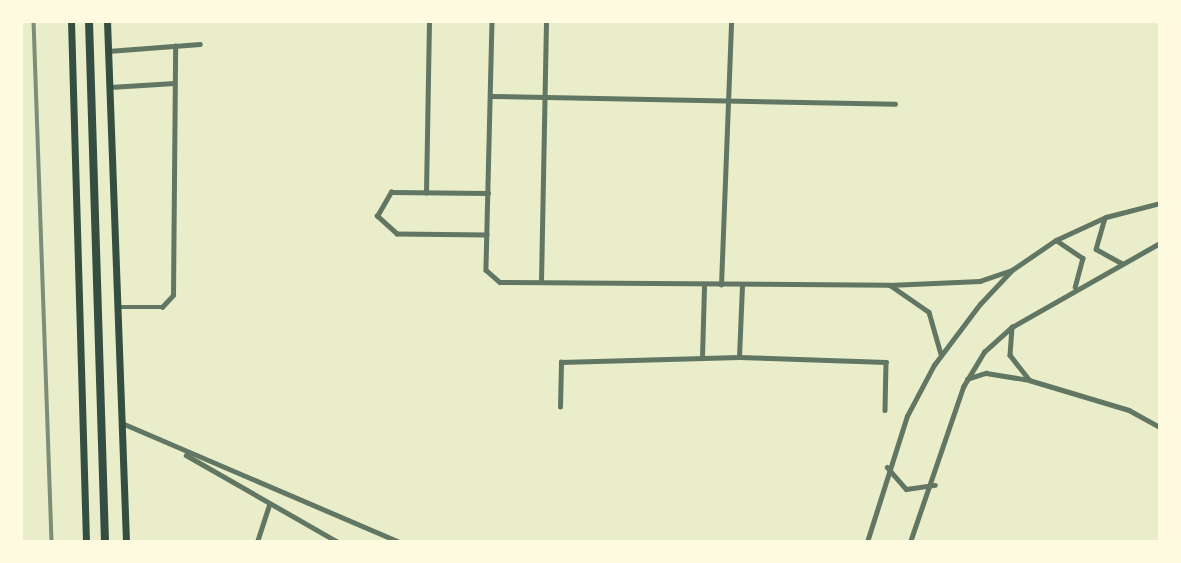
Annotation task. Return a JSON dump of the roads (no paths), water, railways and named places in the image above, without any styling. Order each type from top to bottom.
[{"type":"main road","points":[[71,21],[86,542]]},
{"type":"main road","points":[[89,21],[105,542]]},
{"type":"main road","points":[[107,21],[126,542]]},
{"type":"street","points":[[426,193],[429,21]]},
{"type":"street","points":[[492,21],[486,270],[500,282],[704,286],[889,285],[981,281],[1013,270]]},
{"type":"street","points":[[541,282],[546,21]]},
{"type":"street","points":[[722,285],[731,21]]},
{"type":"street","points":[[108,51],[200,44]]},
{"type":"street","points":[[118,307],[162,307],[172,299],[175,46]]},
{"type":"street","points":[[110,87],[174,83]]},
{"type":"street","points":[[491,96],[546,94],[895,104]]},
{"type":"street","points":[[486,235],[397,234],[379,222],[379,209],[391,192],[488,193]]},
{"type":"street","points":[[867,542],[886,466],[941,356],[1013,270],[1056,240],[1106,217],[1160,203]]},
{"type":"street","points":[[1106,217],[1096,249],[1105,259],[1122,262]]},
{"type":"street","points":[[1056,240],[1083,258],[1072,290]]},
{"type":"street","points":[[910,542],[935,485],[966,379],[1012,327],[1072,290],[1160,243]]},
{"type":"street","points":[[889,285],[929,312],[941,356]]},
{"type":"street","points":[[702,359],[704,286]]},
{"type":"street","points":[[739,357],[742,286]]},
{"type":"street","points":[[1012,327],[1009,353],[1029,380]]},
{"type":"street","points":[[560,407],[561,362],[739,357],[886,362],[885,410]]},
{"type":"street","points":[[966,379],[986,373],[1029,380],[1129,410],[1160,427]]},
{"type":"street","points":[[122,423],[170,446],[399,542]]},
{"type":"street","points":[[170,446],[269,506],[338,542]]},
{"type":"street","points":[[886,466],[908,490],[935,485]]},
{"type":"street","points":[[257,542],[269,506]]},
{"type":"railway","points":[[34,21],[52,542]]}]
